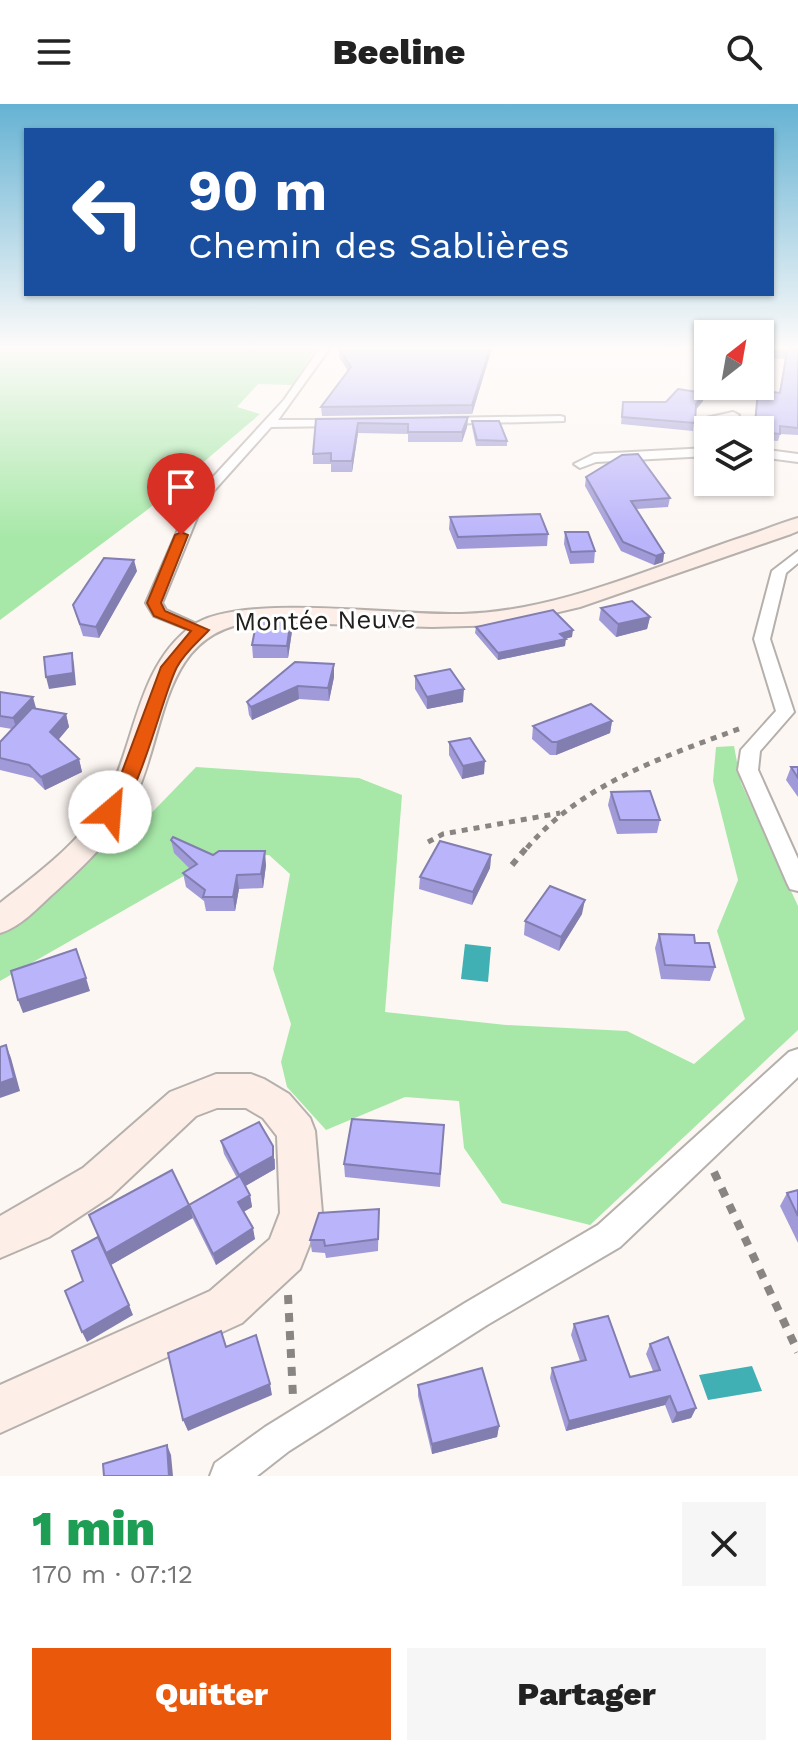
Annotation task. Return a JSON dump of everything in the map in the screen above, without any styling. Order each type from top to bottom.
[{"type":"street","points":[[202,630],[160,613],[154,603],[190,513],[279,409]]},
{"type":"street","points":[[726,416],[733,415]]},
{"type":"street","points":[[434,421],[560,419]]},
{"type":"street","points":[[266,424],[355,422]]},
{"type":"street","points":[[580,464],[594,458],[694,453]]},
{"type":"street","points":[[774,455],[798,458]]},
{"type":"street","name":"Montée Neuve","points":[[0,921],[81,847],[121,797],[169,667],[187,641],[202,630],[225,620],[268,615],[474,619],[520,615],[602,592],[798,524]]},
{"type":"street","points":[[793,561],[779,571],[762,639],[792,712],[751,750],[748,770],[798,883]]},
{"type":"street","points":[[228,1476],[290,1430],[476,1314],[609,1236],[798,1060]]},
{"type":"street","points":[[0,1237],[34,1222],[97,1182],[183,1104],[216,1091],[251,1091],[276,1106],[296,1131],[301,1213],[285,1254],[226,1307],[0,1409]]},
{"type":"path","points":[[512,865],[561,813],[658,757],[792,712]]},
{"type":"path","points":[[428,842],[443,834],[561,813]]},
{"type":"path","points":[[703,1150],[798,1352]]},
{"type":"path","points":[[284,1410],[294,1399],[285,1254]]},
{"type":"green space","points":[[0,409],[244,409],[260,414],[147,510],[0,620]]},
{"type":"green space","points":[[734,746],[741,783],[798,906],[798,1030],[590,1225],[502,1203],[464,1148],[459,1101],[405,1097],[326,1130],[287,1087],[281,1062],[291,1024],[273,969],[290,874],[269,855],[217,857],[0,981],[0,935],[38,908],[112,835],[134,831],[196,767],[359,778],[402,795],[385,1012],[506,1025],[627,1031],[694,1064],[745,1019],[717,931],[738,880],[713,781],[716,747]]},
{"type":"water","points":[[465,944],[491,947],[488,982],[461,979]]},
{"type":"water","points":[[752,1366],[762,1391],[708,1400],[699,1375]]},
{"type":"building","points":[[623,409],[696,409],[694,423],[622,417]]},
{"type":"building","points":[[756,409],[798,409],[798,428],[780,426],[780,434],[774,433],[774,416],[756,416]]},
{"type":"building","points":[[468,417],[462,432],[408,432],[408,424],[358,423],[352,461],[331,461],[331,453],[313,454],[316,419]]},
{"type":"building","points":[[472,421],[499,421],[507,441],[477,440]]},
{"type":"building","points":[[638,454],[670,498],[631,501],[664,553],[656,556],[623,542],[586,477],[622,455]]},
{"type":"building","points":[[540,514],[548,534],[458,537],[450,517]]},
{"type":"building","points":[[565,532],[588,532],[595,551],[571,552]]},
{"type":"building","points":[[104,558],[134,560],[96,627],[80,624],[73,605]]},
{"type":"building","points":[[632,601],[650,617],[618,624],[601,608]]},
{"type":"building","points":[[553,610],[573,630],[560,634],[566,639],[498,653],[476,627]]},
{"type":"building","points":[[257,619],[291,619],[287,646],[252,645]]},
{"type":"building","points":[[72,653],[73,673],[46,677],[44,657]]},
{"type":"building","points":[[295,662],[334,664],[328,688],[298,686],[251,707],[247,702]]},
{"type":"building","points":[[450,669],[464,689],[427,697],[415,676]]},
{"type":"building","points":[[0,692],[33,697],[13,718],[0,716]]},
{"type":"building","points":[[591,704],[612,721],[557,742],[552,742],[533,726]]},
{"type":"building","points":[[32,708],[66,714],[50,732],[79,759],[41,777],[29,765],[0,758],[0,742]]},
{"type":"building","points":[[470,738],[485,761],[463,766],[449,742]]},
{"type":"building","points":[[650,791],[660,820],[620,820],[611,792]]},
{"type":"building","points":[[173,837],[213,855],[219,851],[265,851],[261,874],[237,875],[233,897],[203,897],[205,890],[183,873],[197,864],[171,840]]},
{"type":"building","points":[[440,841],[491,855],[473,892],[420,877]]},
{"type":"building","points":[[550,886],[585,900],[561,937],[525,921]]},
{"type":"building","points":[[659,934],[694,935],[695,943],[709,943],[715,967],[665,965]]},
{"type":"building","points":[[76,949],[86,978],[18,1000],[11,971]]},
{"type":"building","points":[[6,1045],[14,1078],[0,1083],[0,1047]]},
{"type":"building","points":[[352,1119],[444,1125],[440,1174],[344,1164]]},
{"type":"building","points":[[259,1122],[273,1146],[273,1156],[239,1175],[221,1141]]},
{"type":"building","points":[[172,1170],[189,1205],[106,1253],[89,1215]]},
{"type":"building","points":[[240,1176],[250,1195],[238,1202],[253,1228],[213,1254],[189,1205]]},
{"type":"building","points":[[798,1190],[798,1216],[787,1193]]},
{"type":"building","points":[[379,1209],[378,1239],[325,1246],[324,1240],[310,1240],[319,1213]]},
{"type":"building","points":[[98,1237],[129,1305],[82,1332],[65,1291],[83,1281],[72,1251]]},
{"type":"building","points":[[608,1316],[630,1377],[660,1370],[650,1344],[668,1337],[696,1408],[677,1413],[670,1396],[569,1421],[552,1368],[586,1360],[574,1324]]},
{"type":"building","points":[[221,1331],[226,1347],[256,1335],[270,1384],[183,1420],[168,1353]]},
{"type":"building","points":[[482,1368],[499,1426],[432,1444],[418,1385]]},
{"type":"building","points":[[167,1445],[169,1476],[104,1476],[103,1464]]},
{"type":"route","points":[[110,812],[121,797],[169,667],[187,641],[202,630],[160,613],[154,603],[181,535]]}]
